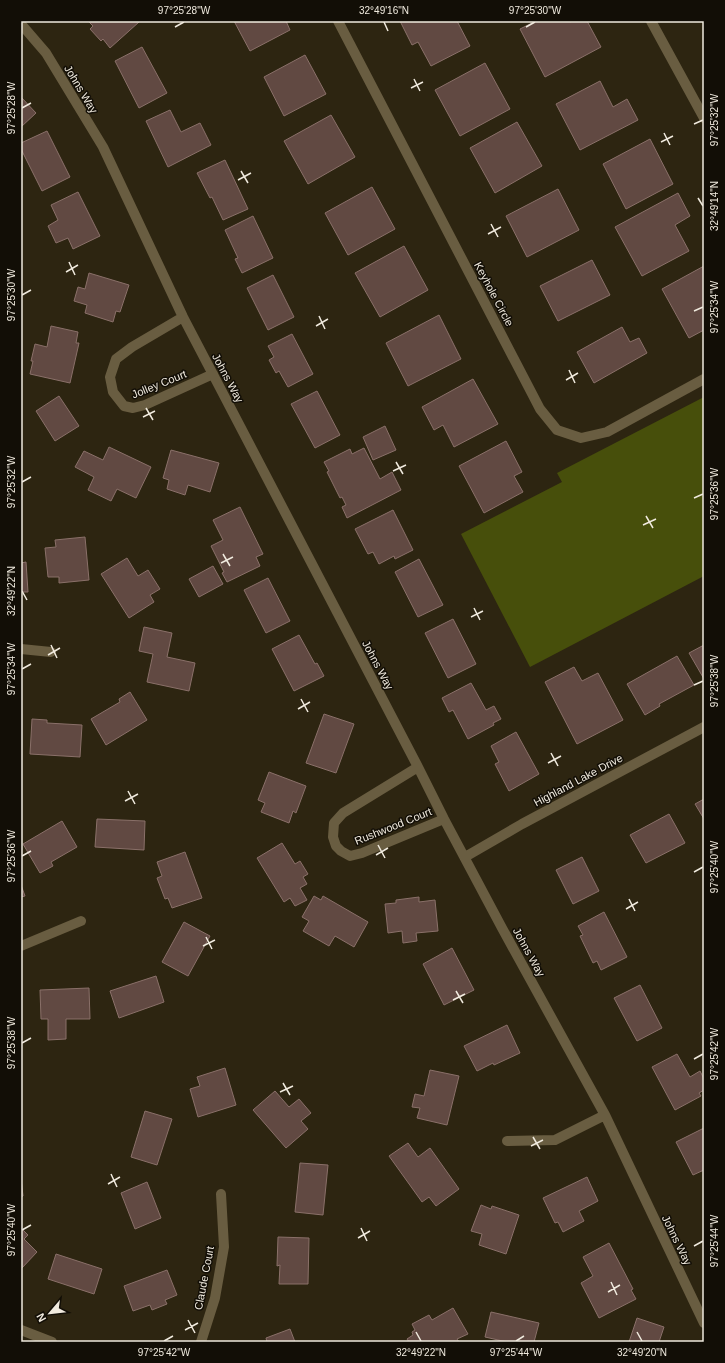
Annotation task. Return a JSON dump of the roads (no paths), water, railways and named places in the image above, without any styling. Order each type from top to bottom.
[{"type":"street","name":"Keyhole Circle","points":[[338,21],[540,409],[557,430],[581,438],[608,432],[704,379]]},
{"type":"street","points":[[651,21],[704,118]]},
{"type":"street","name":"Johns Way","points":[[21,24],[46,53],[103,147],[182,317],[444,819],[604,1115],[704,1324]]},
{"type":"street","name":"Jolley Court","points":[[182,317],[132,347],[116,359],[110,377],[114,392],[124,406],[133,408],[145,405],[213,374]]},
{"type":"street","points":[[21,649],[51,652]]},
{"type":"street","name":"Highland Lake Drive","points":[[465,857],[522,824],[704,727]]},
{"type":"street","name":"Rushwood Court","points":[[418,767],[343,813],[334,823],[333,837],[336,846],[350,856],[362,853],[444,819]]},
{"type":"street","points":[[21,946],[81,922]]},
{"type":"street","points":[[507,1141],[555,1140],[604,1115]]},
{"type":"street","name":"Claude Court","points":[[201,1342],[214,1298],[224,1247],[221,1194]]},
{"type":"street","points":[[21,1330],[52,1342]]}]
